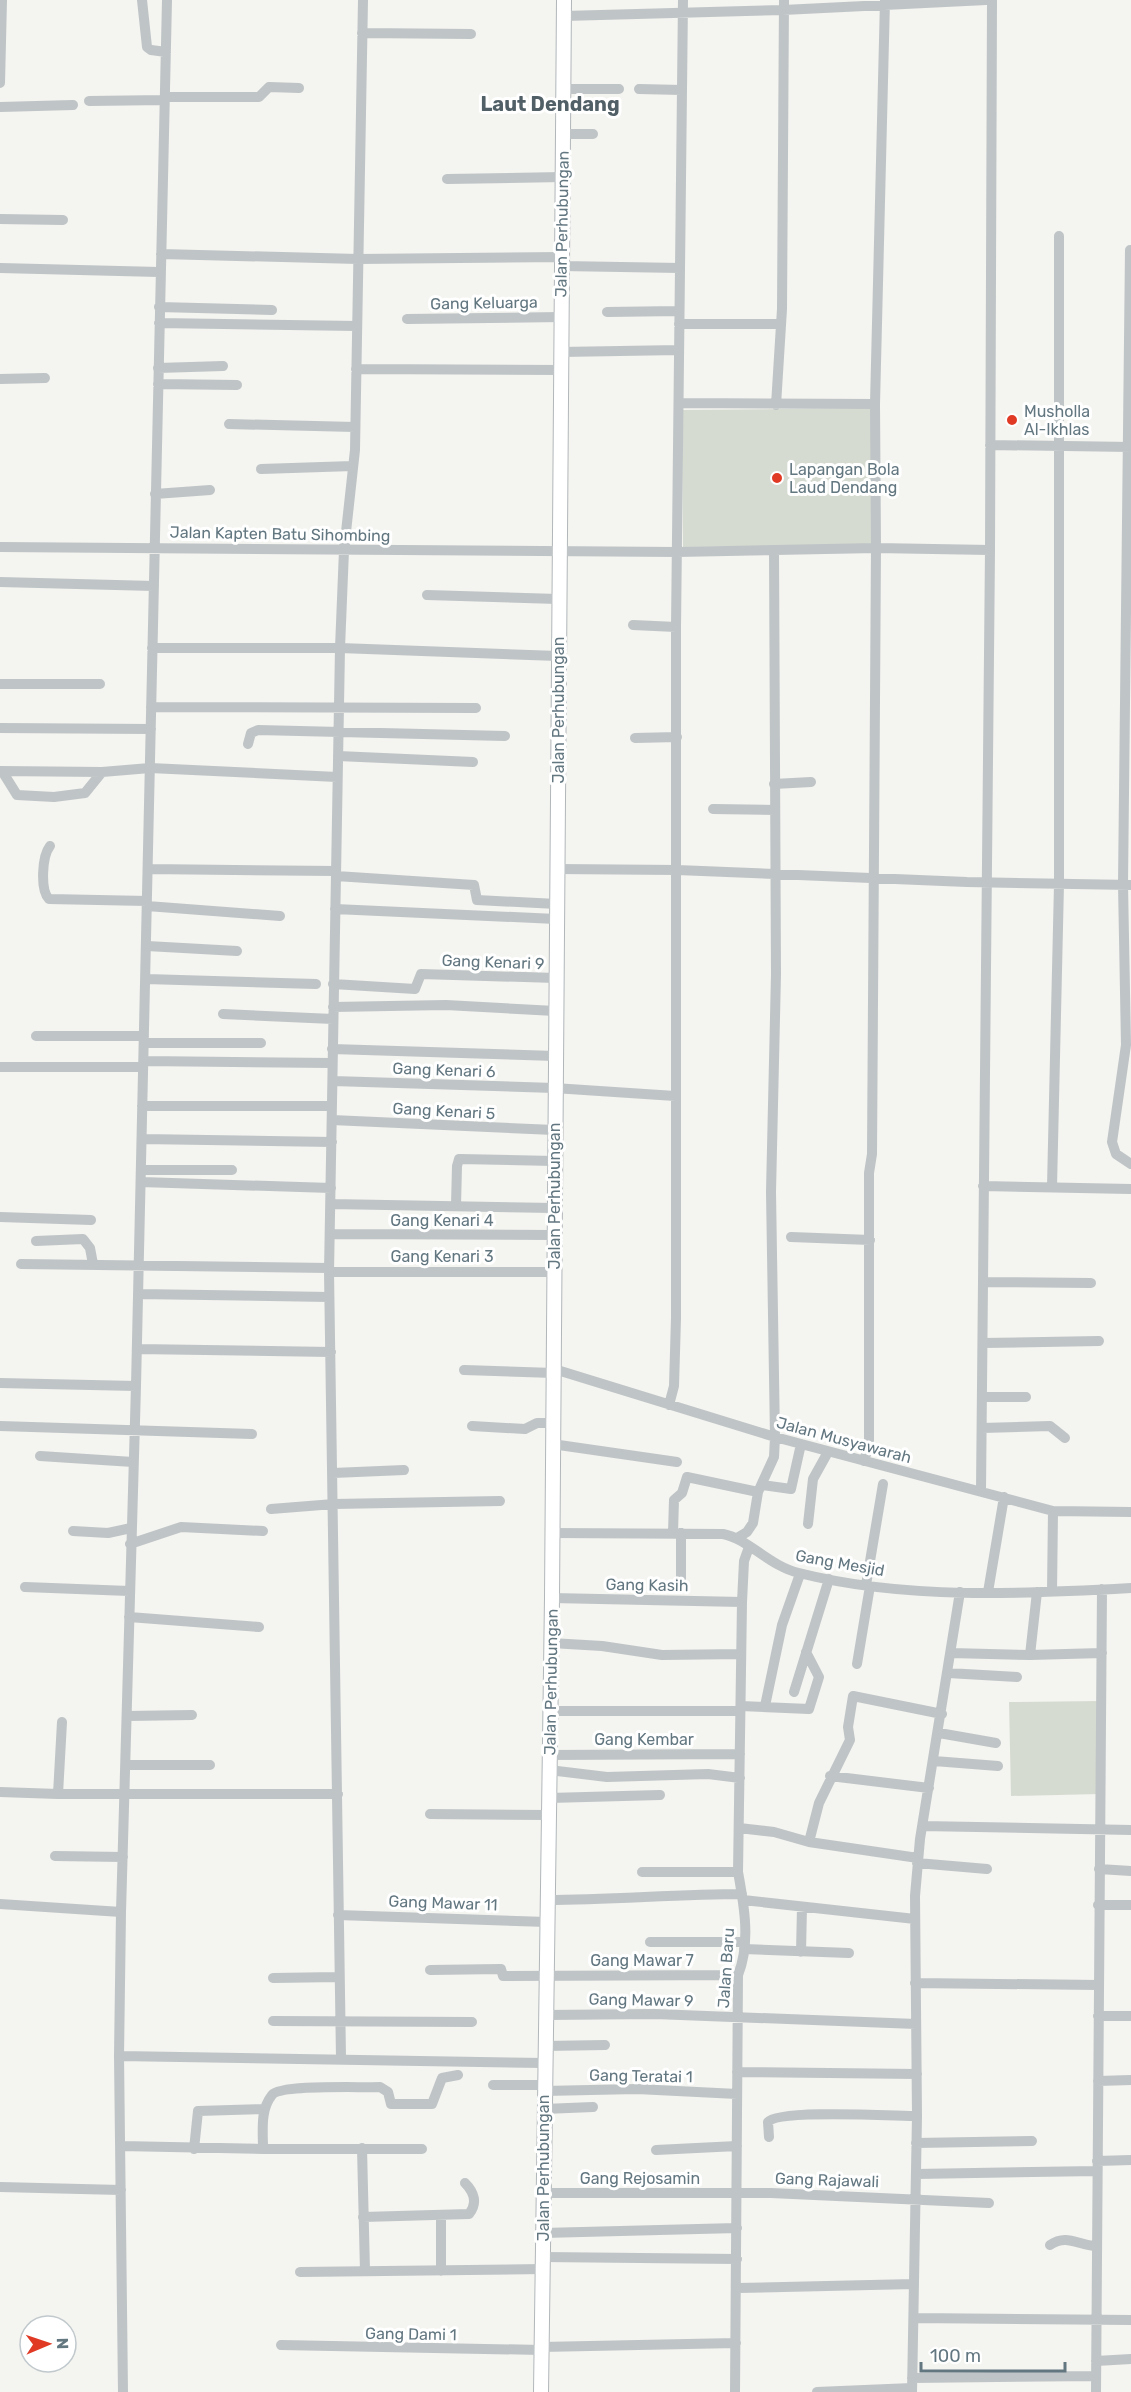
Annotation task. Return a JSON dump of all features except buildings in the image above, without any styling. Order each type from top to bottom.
[{"type":"main road","name":"Jalan Perhubungan","points":[[541,2392],[553,1533],[554,1088],[564,0]]},
{"type":"street","points":[[0,83],[2,0]]},
{"type":"street","points":[[142,0],[147,47],[166,52]]},
{"type":"street","points":[[123,2392],[119,2056],[121,1912],[147,946],[159,272],[167,0]]},
{"type":"street","points":[[341,2058],[329,1270],[340,648],[344,550],[355,427],[363,0]]},
{"type":"street","points":[[669,1405],[674,1386],[676,1318],[676,627],[683,0]]},
{"type":"street","points":[[564,16],[683,14],[784,5],[986,0]]},
{"type":"street","points":[[981,1491],[990,550],[992,0]]},
{"type":"street","points":[[864,1461],[869,1444],[868,1170],[872,1154],[875,878],[875,404],[885,3]]},
{"type":"street","points":[[776,405],[780,324],[784,5]]},
{"type":"street","points":[[362,33],[471,34]]},
{"type":"street","points":[[89,101],[259,97],[269,87],[299,88]]},
{"type":"street","points":[[563,89],[619,89]]},
{"type":"street","points":[[639,89],[682,90]]},
{"type":"street","points":[[0,107],[73,105]]},
{"type":"street","points":[[563,134],[593,134]]},
{"type":"street","points":[[447,179],[563,177]]},
{"type":"street","points":[[0,219],[63,220]]},
{"type":"street","points":[[1052,1187],[1059,884],[1057,445],[1059,236]]},
{"type":"street","points":[[1130,250],[1126,1057],[1112,1142],[1116,1154],[1131,1164]]},
{"type":"street","points":[[160,254],[358,260],[562,261],[680,268]]},
{"type":"street","points":[[0,268],[159,272]]},
{"type":"street","points":[[159,307],[272,310]]},
{"type":"street","points":[[607,312],[680,311]]},
{"type":"street","name":"Gang Keluarga","points":[[407,319],[561,317]]},
{"type":"street","points":[[159,323],[357,326]]},
{"type":"street","points":[[680,324],[780,324]]},
{"type":"street","points":[[561,352],[679,350]]},
{"type":"street","points":[[159,368],[224,366]]},
{"type":"street","points":[[356,369],[560,370]]},
{"type":"street","points":[[0,379],[45,378]]},
{"type":"street","points":[[158,384],[237,385]]},
{"type":"street","points":[[680,403],[875,404]]},
{"type":"street","points":[[229,424],[355,427]]},
{"type":"street","points":[[990,445],[1129,447]]},
{"type":"street","points":[[261,469],[353,466]]},
{"type":"street","points":[[155,494],[210,490]]},
{"type":"street","name":"Jalan Kapten Batu Sihombing","points":[[0,547],[559,552],[990,550]]},
{"type":"street","points":[[737,1538],[747,1532],[753,1523],[760,1488],[774,1456],[775,1437],[771,1192],[776,874],[774,552]]},
{"type":"street","points":[[0,582],[153,586]]},
{"type":"street","points":[[427,595],[558,599]]},
{"type":"street","points":[[633,625],[676,627]]},
{"type":"street","points":[[153,648],[340,648],[558,656]]},
{"type":"street","points":[[0,684],[100,684]]},
{"type":"street","points":[[151,707],[476,708]]},
{"type":"street","points":[[0,728],[151,729]]},
{"type":"street","points":[[248,744],[251,733],[258,730],[339,730],[505,736]]},
{"type":"street","points":[[635,738],[677,737]]},
{"type":"street","points":[[338,756],[473,762]]},
{"type":"street","points":[[1,771],[102,772],[150,768],[338,777]]},
{"type":"street","points":[[1,771],[17,795],[38,797],[85,793],[102,772]]},
{"type":"street","points":[[774,783],[811,782]]},
{"type":"street","points":[[713,809],[775,810]]},
{"type":"street","points":[[50,846],[45,856],[45,893],[50,899],[147,904],[280,916]]},
{"type":"street","points":[[148,869],[336,873],[474,885],[477,900],[557,904]]},
{"type":"street","points":[[557,869],[677,870],[1127,885]]},
{"type":"street","points":[[335,909],[556,919]]},
{"type":"street","points":[[147,946],[237,951]]},
{"type":"street","name":"Gang Kenari 9","points":[[333,984],[416,989],[420,974],[556,978]]},
{"type":"street","points":[[146,979],[316,984]]},
{"type":"street","points":[[333,1007],[446,1005],[555,1011]]},
{"type":"street","points":[[223,1014],[333,1019]]},
{"type":"street","points":[[36,1036],[261,1043]]},
{"type":"street","points":[[332,1049],[555,1056]]},
{"type":"street","points":[[0,1067],[332,1063]]},
{"type":"street","name":"Gang Kenari 6","points":[[333,1081],[554,1088],[675,1096]]},
{"type":"street","points":[[142,1106],[332,1106]]},
{"type":"street","name":"Gang Kenari 5","points":[[332,1120],[554,1130]]},
{"type":"street","points":[[142,1139],[332,1142]]},
{"type":"street","points":[[456,1205],[456,1166],[459,1159],[554,1161]]},
{"type":"street","points":[[141,1170],[232,1170]]},
{"type":"street","points":[[141,1182],[331,1188]]},
{"type":"street","points":[[983,1186],[1131,1189]]},
{"type":"street","points":[[331,1204],[554,1208]]},
{"type":"street","points":[[0,1217],[91,1220]]},
{"type":"street","name":"Gang Kenari 4","points":[[330,1234],[554,1235]]},
{"type":"street","points":[[791,1237],[870,1240]]},
{"type":"street","points":[[36,1240],[83,1239],[90,1248],[93,1263]]},
{"type":"street","name":"Gang Kenari 3","points":[[21,1264],[139,1263],[329,1270],[554,1272]]},
{"type":"street","points":[[983,1282],[1091,1284]]},
{"type":"street","points":[[138,1294],[329,1298]]},
{"type":"street","points":[[983,1343],[1099,1341]]},
{"type":"street","points":[[137,1349],[331,1352]]},
{"type":"street","name":"Jalan Musyawarah","points":[[464,1370],[554,1371],[828,1452],[1053,1510],[1131,1512]]},
{"type":"street","points":[[0,1383],[136,1386]]},
{"type":"street","points":[[982,1397],[1026,1396]]},
{"type":"street","points":[[472,1426],[525,1429],[539,1423],[552,1423]]},
{"type":"street","points":[[982,1428],[1047,1425],[1056,1428],[1065,1438]]},
{"type":"street","points":[[0,1426],[252,1434]]},
{"type":"street","points":[[552,1444],[677,1462]]},
{"type":"street","points":[[681,1585],[674,1500],[682,1493],[687,1477],[760,1488],[791,1489],[801,1444]]},
{"type":"street","points":[[808,1524],[813,1479],[828,1452]]},
{"type":"street","points":[[40,1456],[133,1462]]},
{"type":"street","points":[[333,1469],[404,1470]]},
{"type":"street","points":[[857,1664],[883,1484]]},
{"type":"street","points":[[988,1592],[1004,1497]]},
{"type":"street","points":[[271,1509],[334,1504],[501,1501]]},
{"type":"street","points":[[1052,1592],[1053,1510]]},
{"type":"street","points":[[73,1532],[131,1535],[181,1527],[263,1531]]},
{"type":"street","name":"Gang Mesjid","points":[[553,1533],[723,1534],[737,1538],[771,1563],[800,1574],[868,1585],[960,1592],[1052,1592],[1131,1588]]},
{"type":"street","name":"Jalan Baru","points":[[735,2392],[738,1975],[743,1962],[745,1945],[743,1897],[738,1872],[740,1708],[744,1561],[749,1547]]},
{"type":"street","points":[[765,1707],[782,1625],[800,1574]]},
{"type":"street","points":[[794,1692],[829,1579]]},
{"type":"street","points":[[25,1587],[129,1591]]},
{"type":"street","points":[[1096,2392],[1102,1589]]},
{"type":"street","points":[[912,2386],[917,2116],[915,1919],[918,1861],[960,1592]]},
{"type":"street","points":[[1030,1655],[1037,1592]]},
{"type":"street","name":"Gang Kasih","points":[[552,1598],[742,1602]]},
{"type":"street","points":[[129,1617],[259,1627]]},
{"type":"street","points":[[551,1643],[602,1646],[662,1655],[741,1654]]},
{"type":"street","points":[[549,1712],[765,1707],[809,1709],[819,1677],[806,1652]]},
{"type":"street","points":[[951,1653],[1030,1655],[1102,1653]]},
{"type":"street","points":[[948,1673],[1017,1677]]},
{"type":"street","points":[[809,1842],[819,1803],[830,1776],[850,1740],[848,1727],[853,1696],[942,1714]]},
{"type":"street","points":[[127,1716],[192,1715]]},
{"type":"street","points":[[58,1794],[62,1722]]},
{"type":"street","points":[[939,1733],[996,1743]]},
{"type":"street","name":"Gang Kembar","points":[[549,1755],[740,1754]]},
{"type":"street","points":[[934,1761],[998,1766]]},
{"type":"street","points":[[126,1766],[210,1765]]},
{"type":"street","points":[[549,1770],[607,1777],[708,1774],[740,1778]]},
{"type":"street","points":[[830,1776],[929,1788]]},
{"type":"street","points":[[0,1792],[338,1794]]},
{"type":"street","points":[[549,1798],[660,1795]]},
{"type":"street","points":[[430,1814],[548,1815]]},
{"type":"street","points":[[922,1826],[1131,1830]]},
{"type":"street","points":[[739,1828],[774,1832],[809,1842],[918,1861],[987,1869]]},
{"type":"street","points":[[55,1856],[123,1857]]},
{"type":"street","points":[[1099,1869],[1131,1871]]},
{"type":"street","points":[[642,1872],[738,1872]]},
{"type":"street","points":[[547,1900],[604,1900],[660,1895],[743,1897],[802,1907],[915,1919]]},
{"type":"street","points":[[0,1904],[121,1912]]},
{"type":"street","points":[[1098,1905],[1131,1905]]},
{"type":"street","points":[[801,1952],[802,1907]]},
{"type":"street","name":"Gang Mawar 11","points":[[338,1915],[547,1922]]},
{"type":"street","points":[[650,1942],[745,1945],[801,1952],[849,1953]]},
{"type":"street","name":"Gang Mawar 7","points":[[430,1970],[501,1969],[503,1976],[738,1975]]},
{"type":"street","points":[[273,1977],[339,1977]]},
{"type":"street","points":[[915,1983],[1098,1985]]},
{"type":"street","name":"Gang Mawar 9","points":[[545,2015],[738,2017],[916,2024]]},
{"type":"street","points":[[1098,2016],[1131,2016]]},
{"type":"street","points":[[273,2021],[472,2022]]},
{"type":"street","points":[[545,2046],[605,2045]]},
{"type":"street","points":[[119,2056],[544,2063]]},
{"type":"street","points":[[737,2072],[917,2074]]},
{"type":"street","points":[[263,2149],[264,2109],[273,2093],[278,2090],[380,2087],[388,2092],[391,2104],[430,2104],[435,2100],[442,2078],[459,2075]]},
{"type":"street","points":[[1098,2081],[1131,2080]]},
{"type":"street","name":"Gang Teratai 1","points":[[493,2085],[737,2094]]},
{"type":"street","points":[[544,2109],[593,2107]]},
{"type":"street","points":[[194,2149],[198,2111],[264,2109]]},
{"type":"street","points":[[769,2138],[768,2122],[778,2116],[815,2114],[917,2116]]},
{"type":"street","points":[[916,2143],[1032,2141]]},
{"type":"street","points":[[121,2146],[194,2149],[422,2149]]},
{"type":"street","points":[[656,2150],[737,2146]]},
{"type":"street","points":[[362,2148],[365,2271]]},
{"type":"street","points":[[916,2174],[1097,2166],[1131,2160]]},
{"type":"street","points":[[363,2217],[465,2215],[471,2212],[474,2196],[465,2183]]},
{"type":"street","points":[[0,2187],[121,2190]]},
{"type":"street","name":"Gang Rejosamin","points":[[544,2193],[737,2193]]},
{"type":"street","name":"Gang Rajawali","points":[[737,2193],[915,2198],[989,2203]]},
{"type":"street","points":[[441,2215],[441,2271]]},
{"type":"street","points":[[543,2233],[737,2228]]},
{"type":"street","points":[[1050,2245],[1056,2241],[1069,2240],[1096,2246]]},
{"type":"street","points":[[300,2272],[441,2271],[543,2263],[737,2259]]},
{"type":"street","points":[[736,2288],[914,2284]]},
{"type":"street","points":[[915,2318],[1131,2320]]},
{"type":"street","name":"Gang Dami 1","points":[[281,2345],[541,2348],[736,2343]]},
{"type":"street","points":[[1096,2361],[1131,2360]]},
{"type":"street","points":[[818,2392],[1096,2376]]},
{"type":"shaded area","name":"Lapangan Bola Laud Dendang","points":[[871,408],[873,545],[683,547],[682,410]]},
{"type":"shaded area","points":[[1098,1701],[1100,1794],[1011,1796],[1009,1702]]},
{"type":"place","name":"Musholla Al-Ikhlas","points":[[1012,420]]},
{"type":"place","name":"Lapangan Bola Laud Dendang","points":[[777,478]]},
{"type":"district","name":"Laut Dendang","points":[[550,104]]}]
